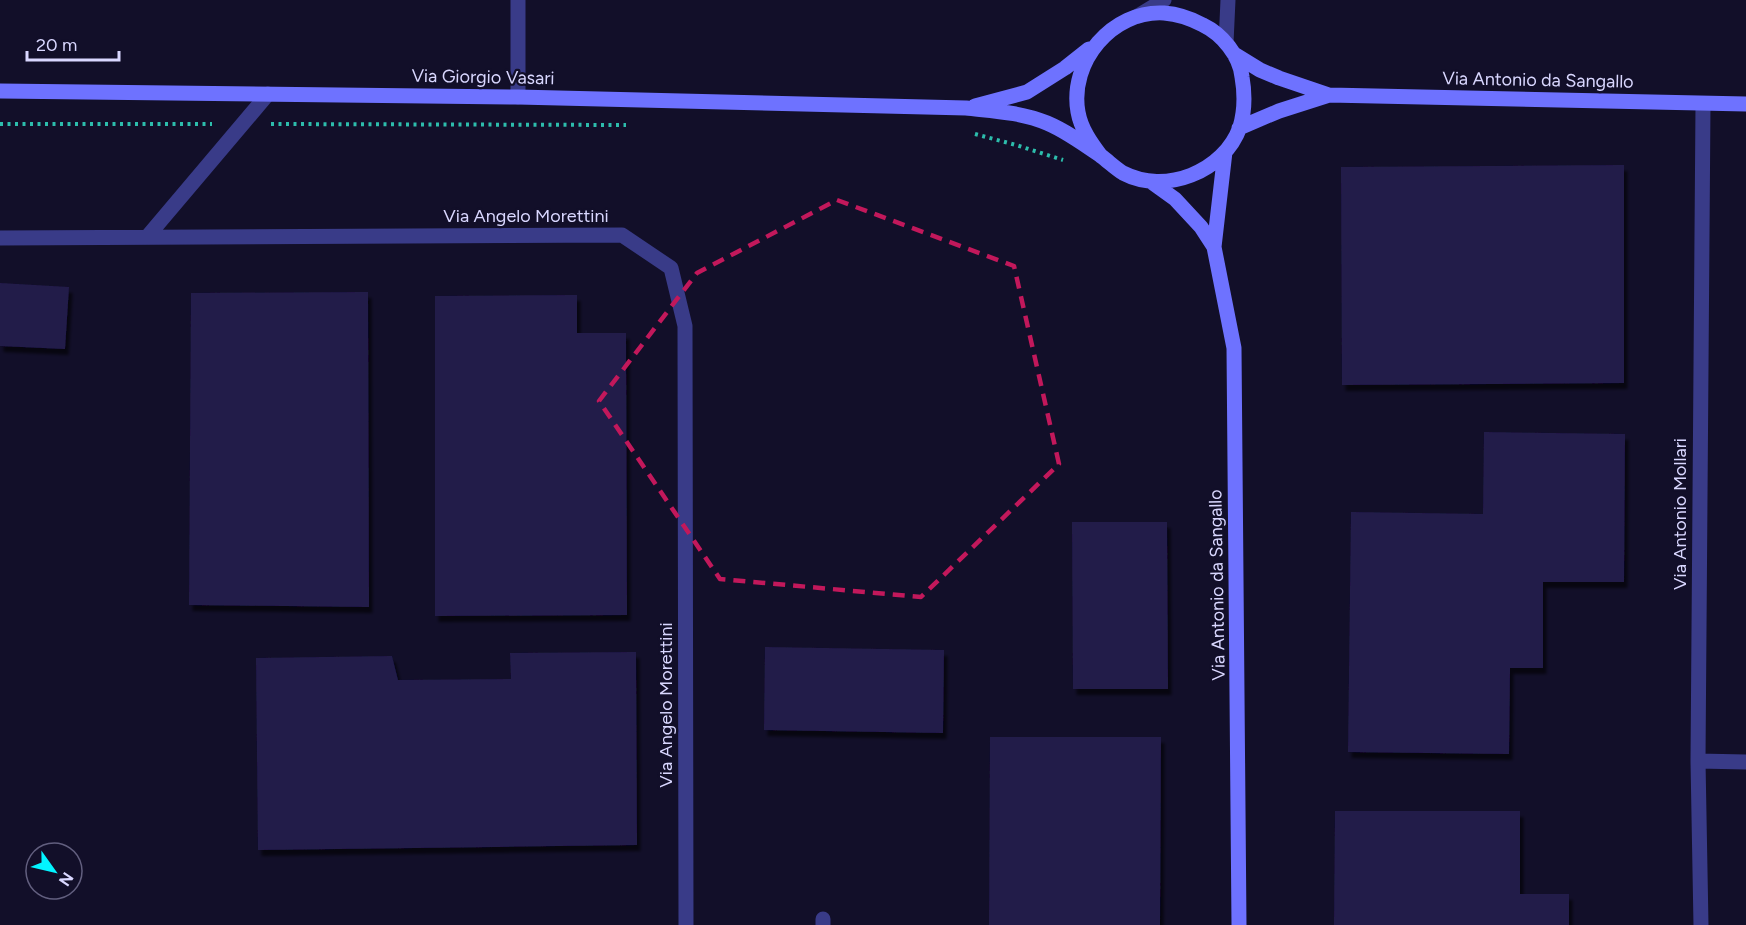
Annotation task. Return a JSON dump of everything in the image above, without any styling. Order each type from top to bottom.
[{"type":"main road","name":"Via Antonio da Sangallo","points":[[1214,248],[1201,227],[1176,199],[1150,181],[1123,173],[1101,156],[1086,136],[1078,113],[1077,88],[1083,64],[1097,43],[1115,26],[1137,16],[1162,13],[1187,17],[1209,28],[1230,49],[1260,70],[1329,95],[1746,104]]},
{"type":"main road","name":"Via Giorgio Vasari","points":[[966,108],[1026,92],[1065,68],[1097,43]]},
{"type":"main road","name":"Via Antonio da Sangallo","points":[[1150,181],[1178,180],[1204,170],[1225,152],[1239,128],[1245,100],[1242,72],[1230,49]]},
{"type":"main road","name":"Via Giorgio Vasari","points":[[0,91],[518,96],[966,108],[1007,112],[1046,123],[1101,156]]},
{"type":"main road","name":"Via Antonio da Sangallo","points":[[1239,128],[1279,111],[1329,95]]},
{"type":"main road","name":"Via Antonio da Sangallo","points":[[1225,152],[1214,248],[1234,348],[1239,925]]},
{"type":"street","points":[[518,0],[518,96]]},
{"type":"street","points":[[1137,16],[1164,0]]},
{"type":"street","points":[[1228,0],[1230,49]]},
{"type":"street","points":[[147,237],[268,94]]},
{"type":"street","name":"Via Antonio Mollari","points":[[1701,925],[1698,761],[1702,104]]},
{"type":"street","name":"Via Angelo Morettini","points":[[0,238],[621,235],[671,268],[685,326],[686,925]]},
{"type":"street","points":[[1698,761],[1746,762]]},
{"type":"path","points":[[0,124],[633,125]]},
{"type":"path","points":[[974,134],[1065,161],[1101,156]]},
{"type":"highlighted area","points":[[837,200],[1014,266],[1059,464],[921,597],[720,579],[599,401],[697,273]]},
{"type":"building","points":[[1624,165],[1624,383],[1342,385],[1341,167]]},
{"type":"building","points":[[0,283],[69,287],[65,349],[0,346]]},
{"type":"building","points":[[368,292],[369,607],[189,605],[191,293]]},
{"type":"building","points":[[577,295],[577,333],[626,333],[627,615],[435,616],[435,296]]},
{"type":"building","points":[[1484,432],[1625,434],[1624,582],[1543,582],[1543,668],[1510,668],[1509,754],[1348,752],[1351,512],[1483,514]]},
{"type":"building","points":[[1072,522],[1167,522],[1168,689],[1073,689]]},
{"type":"building","points":[[765,647],[944,650],[943,733],[764,730]]},
{"type":"building","points":[[636,652],[637,845],[258,850],[256,658],[392,656],[398,680],[511,679],[510,653]]},
{"type":"building","points":[[990,737],[1161,737],[1160,925],[989,925]]},
{"type":"building","points":[[1335,811],[1520,811],[1520,894],[1569,894],[1569,925],[1334,925]]}]
